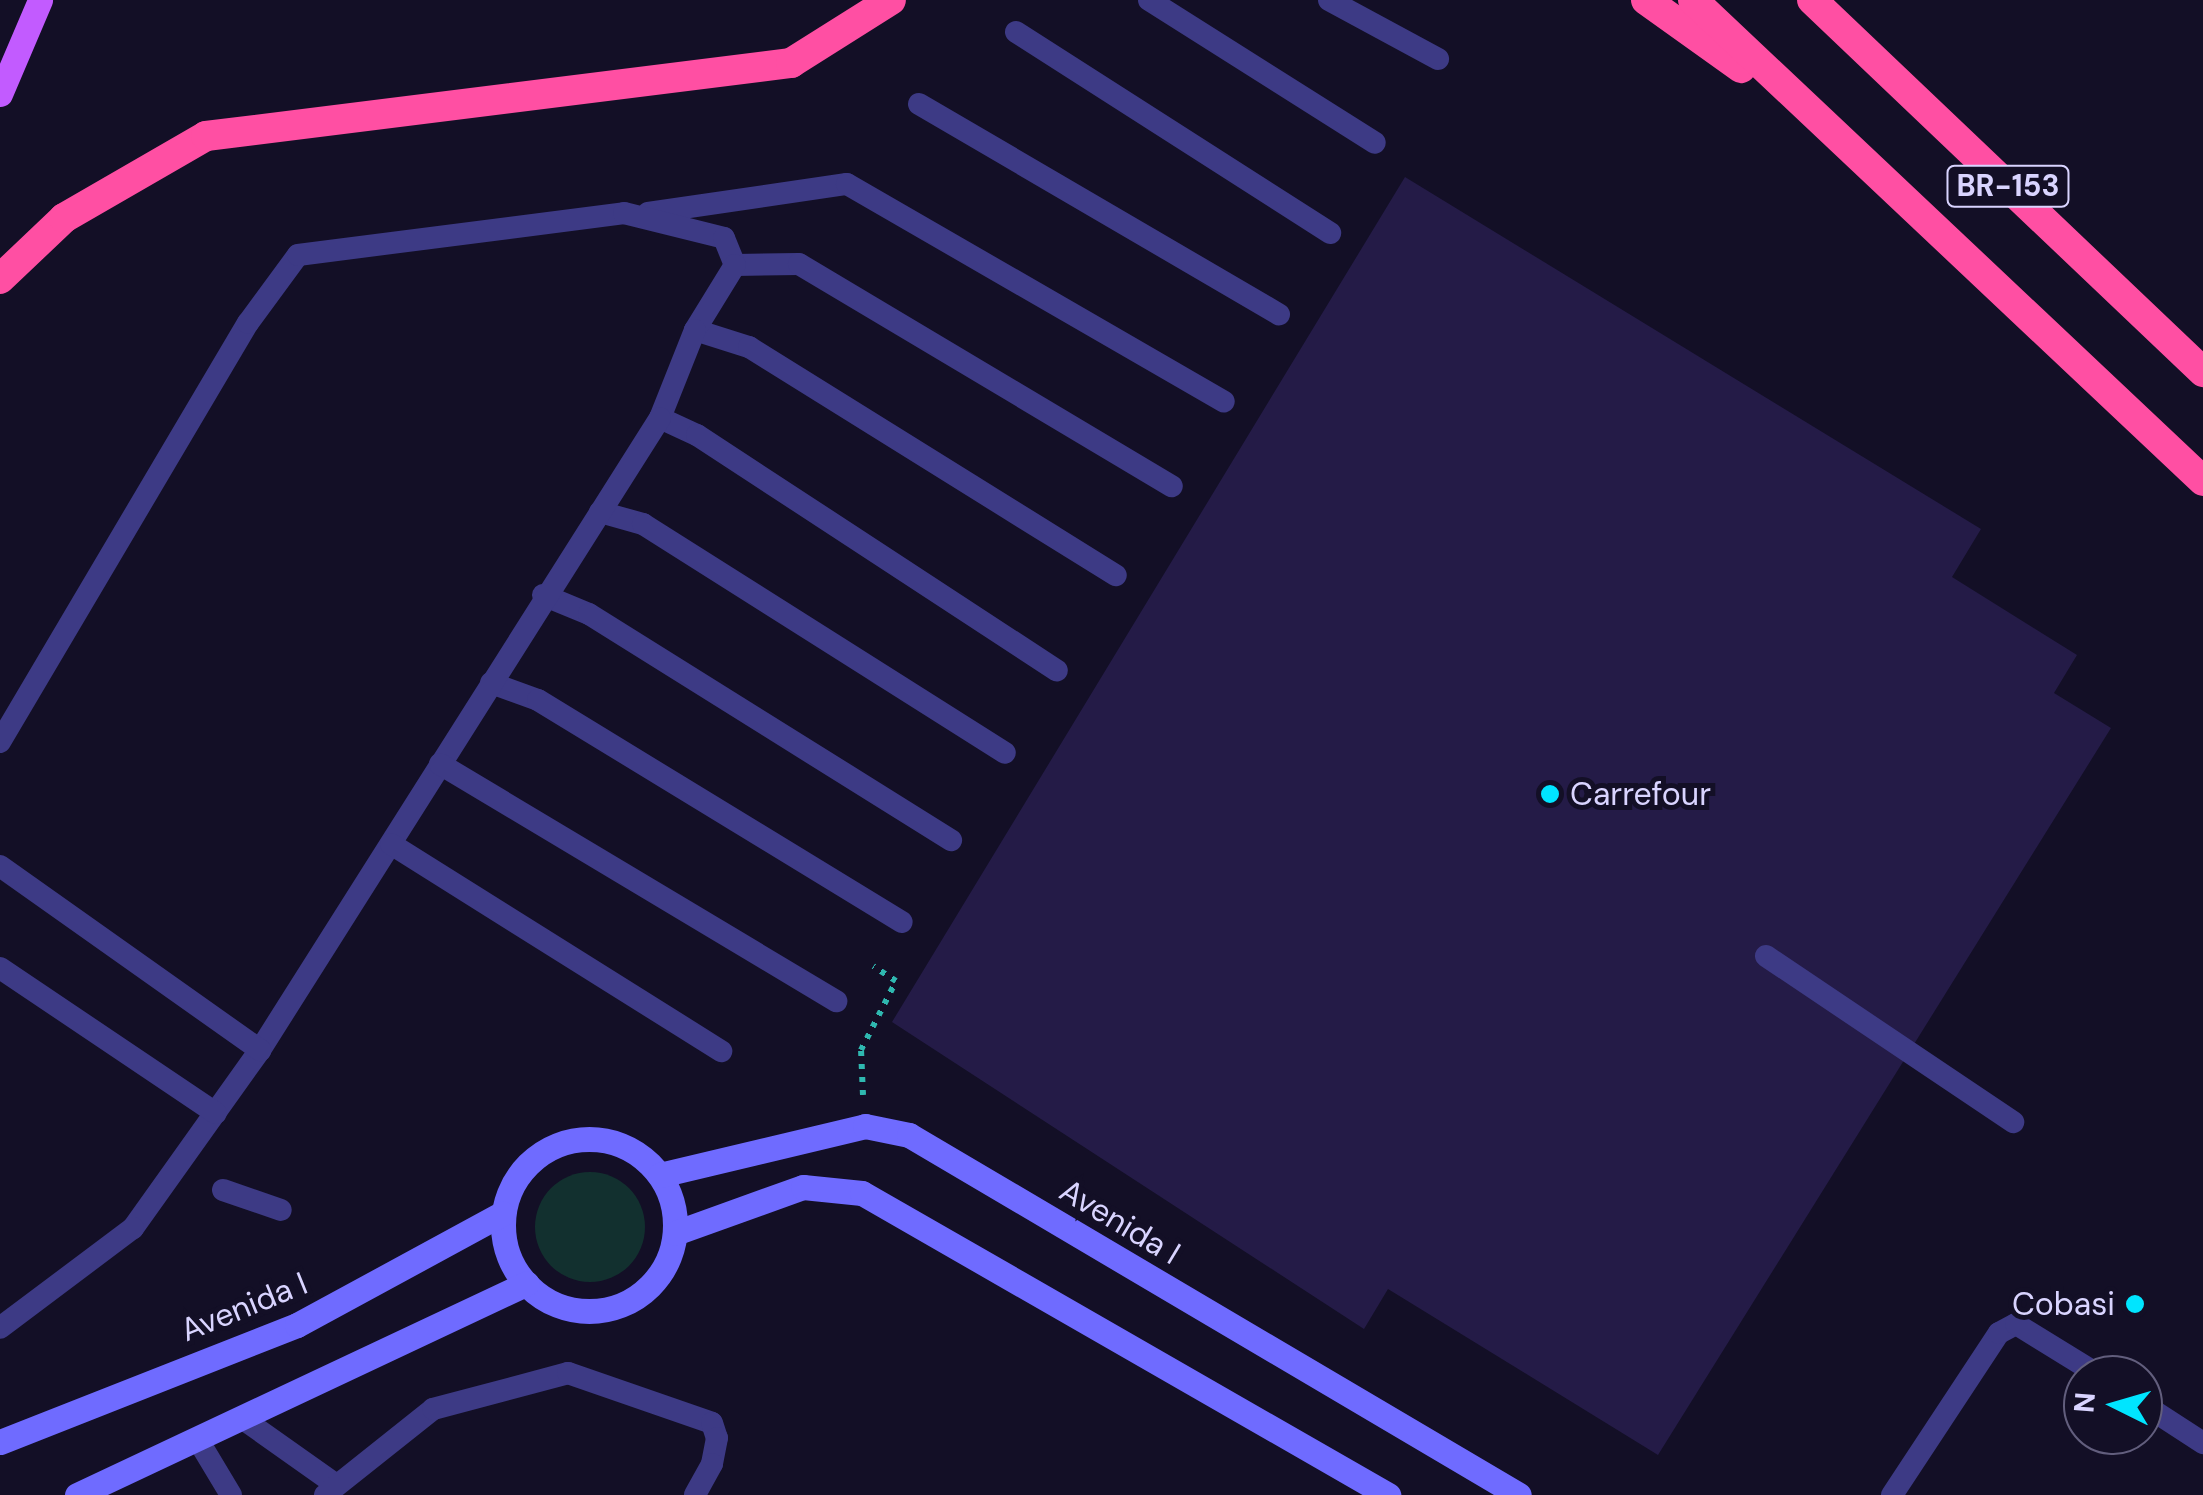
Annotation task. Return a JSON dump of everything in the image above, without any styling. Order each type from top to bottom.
[{"type":"highway","points":[[0,279],[64,218],[206,136],[791,63],[891,0]]},
{"type":"highway","points":[[1646,0],[1828,129]]},
{"type":"highway","name":"BR-153","points":[[1693,0],[2203,481]]},
{"type":"highway","name":"BR-153","points":[[1812,0],[2203,372]]},
{"type":"main road","points":[[0,94],[40,0]]},
{"type":"street","name":"Avenida I","points":[[660,1175],[865,1126],[909,1135],[1519,1495]]},
{"type":"street","points":[[612,1141],[639,1153],[660,1175],[673,1202],[675,1233],[654,1282],[609,1309],[556,1304],[526,1283],[505,1243],[503,1213],[512,1185],[530,1161],[569,1142],[612,1141]]},
{"type":"street","points":[[675,1233],[803,1187],[862,1193],[1388,1495]]},
{"type":"street","name":"Avenida I","points":[[0,1442],[297,1324],[503,1213]]},
{"type":"street","points":[[77,1495],[246,1421],[526,1283]]},
{"type":"lane","points":[[1149,0],[1375,143]]},
{"type":"lane","points":[[1329,0],[1438,58]]},
{"type":"lane","points":[[1016,32],[1330,233]]},
{"type":"lane","points":[[919,104],[1279,314]]},
{"type":"lane","points":[[0,742],[248,323],[298,255],[640,214],[847,184],[1224,402]]},
{"type":"lane","points":[[640,214],[724,238],[735,265]]},
{"type":"lane","points":[[735,265],[799,264],[1172,486]]},
{"type":"lane","points":[[0,1328],[133,1228],[260,1050],[492,683],[543,594],[660,418],[696,330],[735,265]]},
{"type":"lane","points":[[696,330],[749,347],[1116,575]]},
{"type":"lane","points":[[660,418],[697,434],[1056,671]]},
{"type":"lane","points":[[600,512],[644,524],[1005,753]]},
{"type":"lane","points":[[543,594],[589,614],[951,840]]},
{"type":"lane","points":[[492,683],[538,700],[901,922]]},
{"type":"lane","points":[[440,764],[836,1001]]},
{"type":"lane","points":[[390,844],[721,1051]]},
{"type":"lane","points":[[0,866],[260,1050]]},
{"type":"lane","points":[[1766,956],[2013,1122]]},
{"type":"lane","points":[[0,968],[216,1113]]},
{"type":"lane","points":[[223,1190],[281,1210]]},
{"type":"lane","points":[[1892,1495],[1999,1333],[2016,1324],[2066,1355]]},
{"type":"lane","points":[[246,1421],[330,1490],[433,1409],[568,1372],[712,1423],[717,1438],[712,1464],[695,1495]]},
{"type":"lane","points":[[2163,1417],[2203,1444]]},
{"type":"lane","points":[[198,1440],[231,1495]]},
{"type":"path","points":[[865,1126],[861,1050],[896,981],[873,966]]},
{"type":"green space","points":[[590,1172],[611,1176],[629,1188],[641,1206],[645,1227],[641,1248],[629,1266],[611,1278],[590,1282],[569,1278],[551,1266],[539,1248],[535,1227],[539,1206],[551,1188],[569,1176]]},
{"type":"building","name":"Carrefour","points":[[1405,177],[1981,529],[1952,577],[2077,655],[2054,693],[2111,728],[1658,1455],[1388,1289],[1364,1329],[892,1022]]},
{"type":"place","name":"Carrefour","points":[[1550,794]]},
{"type":"place","name":"Cobasi","points":[[2135,1304]]}]
